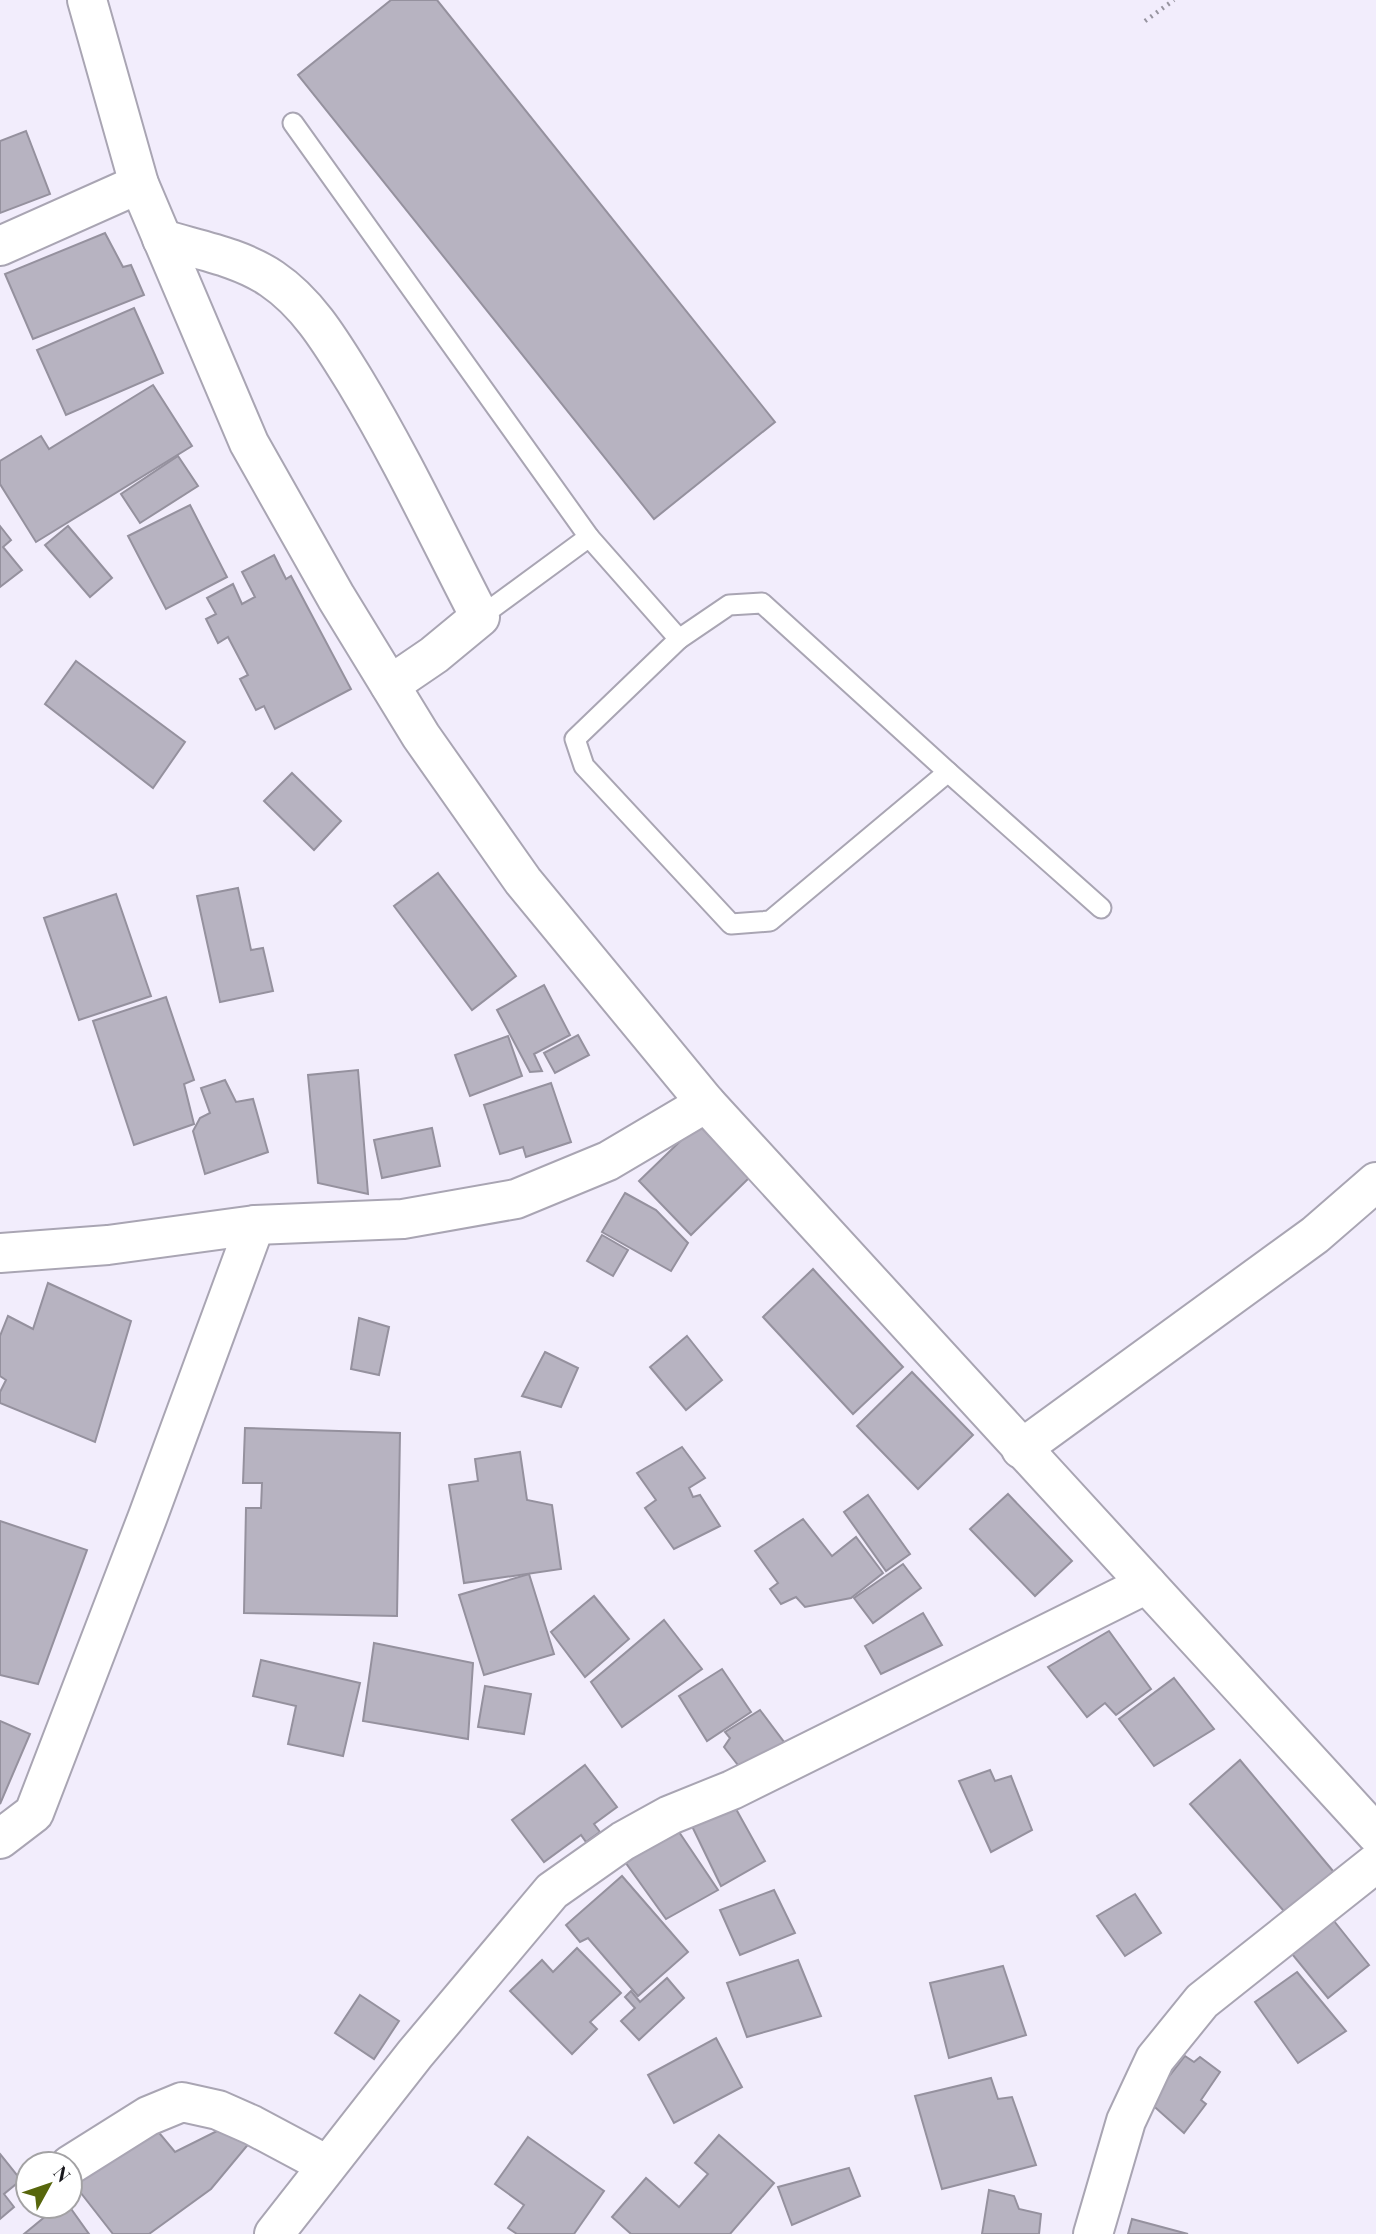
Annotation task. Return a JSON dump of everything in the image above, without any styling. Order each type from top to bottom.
[{"type":"street","points":[[87,0],[139,184],[248,443],[336,597],[421,736],[523,881],[706,1103],[1376,1834]]},
{"type":"street","points":[[0,246],[139,184]]},
{"type":"street","points":[[162,239],[256,269],[290,293],[306,309],[328,338],[379,422],[480,617],[390,685]]},
{"type":"street","points":[[0,1253],[108,1245],[255,1225],[403,1219],[516,1199],[608,1161],[706,1103]]},
{"type":"street","points":[[1021,1449],[1315,1235],[1376,1182]]},
{"type":"street","points":[[0,1839],[34,1813],[148,1516],[255,1225]]},
{"type":"street","points":[[274,2234],[415,2054],[552,1891],[623,1841],[670,1815],[732,1790],[1147,1584]]},
{"type":"street","points":[[1093,2234],[1126,2120],[1156,2059],[1202,2001],[1376,1863]]},
{"type":"street","points":[[84,2156],[148,2116],[182,2102],[218,2110],[327,2165]]},
{"type":"lane","points":[[293,123],[589,537],[679,639]]},
{"type":"lane","points":[[480,617],[589,537]]},
{"type":"lane","points":[[948,772],[770,921],[731,924],[584,765],[575,739],[679,639],[729,605],[762,603],[1101,908]]},
{"type":"path","points":[[1145,21],[1174,0]]},
{"type":"building","points":[[391,0],[437,0],[775,422],[654,519],[298,75]]},
{"type":"building","points":[[26,131],[50,194],[0,213],[0,141]]},
{"type":"building","points":[[105,233],[123,267],[131,265],[144,295],[33,339],[5,274]]},
{"type":"building","points":[[134,308],[163,373],[66,415],[37,350]]},
{"type":"building","points":[[153,385],[192,446],[36,542],[0,484],[0,461],[41,436],[49,449]]},
{"type":"building","points":[[178,456],[198,486],[140,523],[121,494]]},
{"type":"building","points":[[190,505],[227,577],[166,609],[128,536]]},
{"type":"building","points":[[0,526],[11,540],[3,547],[22,570],[0,587]]},
{"type":"building","points":[[68,526],[112,578],[90,597],[45,545]]},
{"type":"building","points":[[274,555],[286,579],[291,576],[351,689],[275,729],[264,706],[256,710],[240,679],[248,675],[228,637],[218,643],[206,619],[216,614],[207,598],[233,584],[242,604],[255,597],[242,572]]},
{"type":"building","points":[[76,661],[185,742],[153,788],[45,704]]},
{"type":"building","points":[[292,773],[341,821],[314,850],[264,801]]},
{"type":"building","points":[[438,873],[516,976],[472,1010],[394,906]]},
{"type":"building","points":[[238,888],[251,950],[263,948],[273,991],[220,1002],[197,896]]},
{"type":"building","points":[[116,894],[151,996],[79,1020],[44,918]]},
{"type":"building","points":[[544,985],[570,1035],[534,1054],[542,1071],[530,1072],[497,1010]]},
{"type":"building","points":[[166,997],[194,1080],[184,1084],[194,1124],[134,1145],[93,1021]]},
{"type":"building","points":[[578,1035],[589,1055],[555,1073],[544,1053]]},
{"type":"building","points":[[508,1036],[522,1076],[470,1096],[455,1055]]},
{"type":"building","points":[[358,1070],[368,1194],[318,1183],[308,1075]]},
{"type":"building","points":[[225,1080],[236,1102],[253,1099],[268,1152],[205,1174],[193,1131],[200,1118],[210,1113],[201,1088]]},
{"type":"building","points":[[551,1083],[571,1142],[526,1157],[523,1147],[500,1154],[484,1105]]},
{"type":"building","points":[[698,1124],[750,1177],[691,1235],[639,1181]]},
{"type":"building","points":[[432,1128],[440,1166],[382,1178],[374,1140]]},
{"type":"building","points":[[625,1193],[656,1210],[688,1243],[671,1271],[602,1232]]},
{"type":"building","points":[[602,1235],[628,1250],[613,1276],[587,1261]]},
{"type":"building","points":[[813,1269],[903,1367],[853,1414],[763,1317]]},
{"type":"building","points":[[48,1283],[131,1321],[95,1442],[0,1403],[0,1392],[6,1380],[0,1376],[0,1336],[8,1316],[33,1329]]},
{"type":"building","points":[[359,1318],[389,1327],[379,1375],[351,1369]]},
{"type":"building","points":[[687,1336],[722,1380],[686,1410],[650,1367]]},
{"type":"building","points":[[545,1352],[578,1368],[561,1407],[522,1396]]},
{"type":"building","points":[[912,1372],[973,1435],[918,1489],[857,1426]]},
{"type":"building","points":[[245,1428],[400,1433],[397,1616],[244,1613],[246,1508],[261,1508],[262,1483],[243,1483]]},
{"type":"building","points":[[682,1447],[705,1478],[689,1488],[693,1497],[700,1495],[720,1526],[674,1549],[645,1508],[656,1500],[637,1473]]},
{"type":"building","points":[[520,1452],[527,1500],[552,1505],[561,1569],[464,1583],[449,1485],[478,1481],[475,1459]]},
{"type":"building","points":[[1008,1494],[1072,1561],[1035,1596],[970,1529]]},
{"type":"building","points":[[868,1495],[910,1554],[886,1571],[844,1512]]},
{"type":"building","points":[[803,1519],[832,1556],[856,1537],[883,1573],[851,1598],[805,1607],[796,1597],[781,1604],[770,1589],[778,1583],[755,1551]]},
{"type":"building","points":[[0,1521],[87,1550],[38,1684],[0,1675]]},
{"type":"building","points":[[903,1564],[921,1588],[873,1623],[854,1598]]},
{"type":"building","points":[[529,1574],[554,1654],[484,1675],[459,1595]]},
{"type":"building","points":[[594,1596],[629,1639],[585,1677],[551,1632]]},
{"type":"building","points":[[923,1613],[942,1645],[881,1674],[865,1646]]},
{"type":"building","points":[[664,1620],[702,1669],[622,1727],[591,1682]]},
{"type":"building","points":[[1109,1631],[1151,1689],[1116,1715],[1105,1703],[1087,1717],[1048,1667]]},
{"type":"building","points":[[374,1643],[473,1663],[468,1739],[363,1721]]},
{"type":"building","points":[[261,1660],[360,1683],[343,1756],[288,1744],[296,1706],[253,1696]]},
{"type":"building","points":[[722,1669],[751,1712],[707,1741],[679,1696]]},
{"type":"building","points":[[1174,1678],[1214,1729],[1154,1766],[1119,1719]]},
{"type":"building","points":[[485,1686],[531,1694],[524,1734],[478,1727]]},
{"type":"building","points":[[760,1710],[787,1746],[741,1769],[724,1747],[730,1738],[725,1732]]},
{"type":"building","points":[[0,1721],[30,1734],[0,1804]]},
{"type":"building","points":[[1240,1760],[1338,1877],[1290,1918],[1190,1804]]},
{"type":"building","points":[[585,1765],[617,1807],[594,1824],[600,1832],[586,1842],[581,1835],[544,1862],[512,1820]]},
{"type":"building","points":[[990,1770],[995,1781],[1011,1776],[1032,1830],[991,1852],[959,1781]]},
{"type":"building","points":[[731,1800],[765,1861],[721,1886],[688,1818]]},
{"type":"building","points":[[677,1829],[718,1890],[666,1919],[623,1859]]},
{"type":"building","points":[[622,1876],[688,1952],[638,1996],[588,1938],[580,1942],[566,1925]]},
{"type":"building","points":[[774,1890],[795,1933],[740,1955],[720,1910]]},
{"type":"building","points":[[1135,1894],[1161,1933],[1125,1956],[1097,1916]]},
{"type":"building","points":[[1334,1921],[1369,1965],[1328,1998],[1292,1954]]},
{"type":"building","points":[[577,1948],[621,1993],[590,2022],[597,2029],[572,2054],[510,1991],[542,1960],[553,1972]]},
{"type":"building","points":[[798,1960],[821,2016],[747,2037],[727,1983]]},
{"type":"building","points":[[1003,1966],[1026,2035],[949,2058],[930,1983]]},
{"type":"building","points":[[1297,1972],[1346,2031],[1298,2063],[1255,2002]]},
{"type":"building","points":[[667,1978],[684,1998],[639,2040],[621,2021],[635,2008],[625,1997],[631,1991],[640,2002]]},
{"type":"building","points":[[360,1995],[399,2021],[374,2059],[335,2033]]},
{"type":"building","points":[[716,2038],[742,2087],[674,2123],[648,2075]]},
{"type":"building","points":[[1185,2056],[1194,2062],[1200,2057],[1220,2072],[1201,2100],[1206,2104],[1184,2133],[1149,2102]]},
{"type":"building","points":[[991,2078],[998,2099],[1012,2097],[1036,2165],[942,2189],[915,2096]]},
{"type":"building","points":[[235,2122],[251,2141],[211,2189],[149,2234],[113,2234],[84,2197],[84,2169],[151,2123],[175,2152]]},
{"type":"building","points":[[719,2135],[774,2183],[730,2234],[631,2234],[612,2217],[646,2178],[679,2207],[708,2174],[695,2163]]},
{"type":"building","points":[[528,2137],[604,2191],[574,2234],[517,2234],[508,2228],[524,2205],[495,2184]]},
{"type":"building","points":[[0,2154],[14,2171],[14,2186],[4,2194],[14,2207],[0,2219]]},
{"type":"building","points":[[849,2168],[860,2196],[792,2225],[778,2187]]},
{"type":"building","points":[[989,2190],[1014,2196],[1019,2209],[1041,2214],[1039,2234],[982,2234]]},
{"type":"building","points":[[1132,2219],[1188,2234],[1128,2234]]},
{"type":"building","points":[[41,2220],[79,2220],[89,2234],[24,2234]]}]
